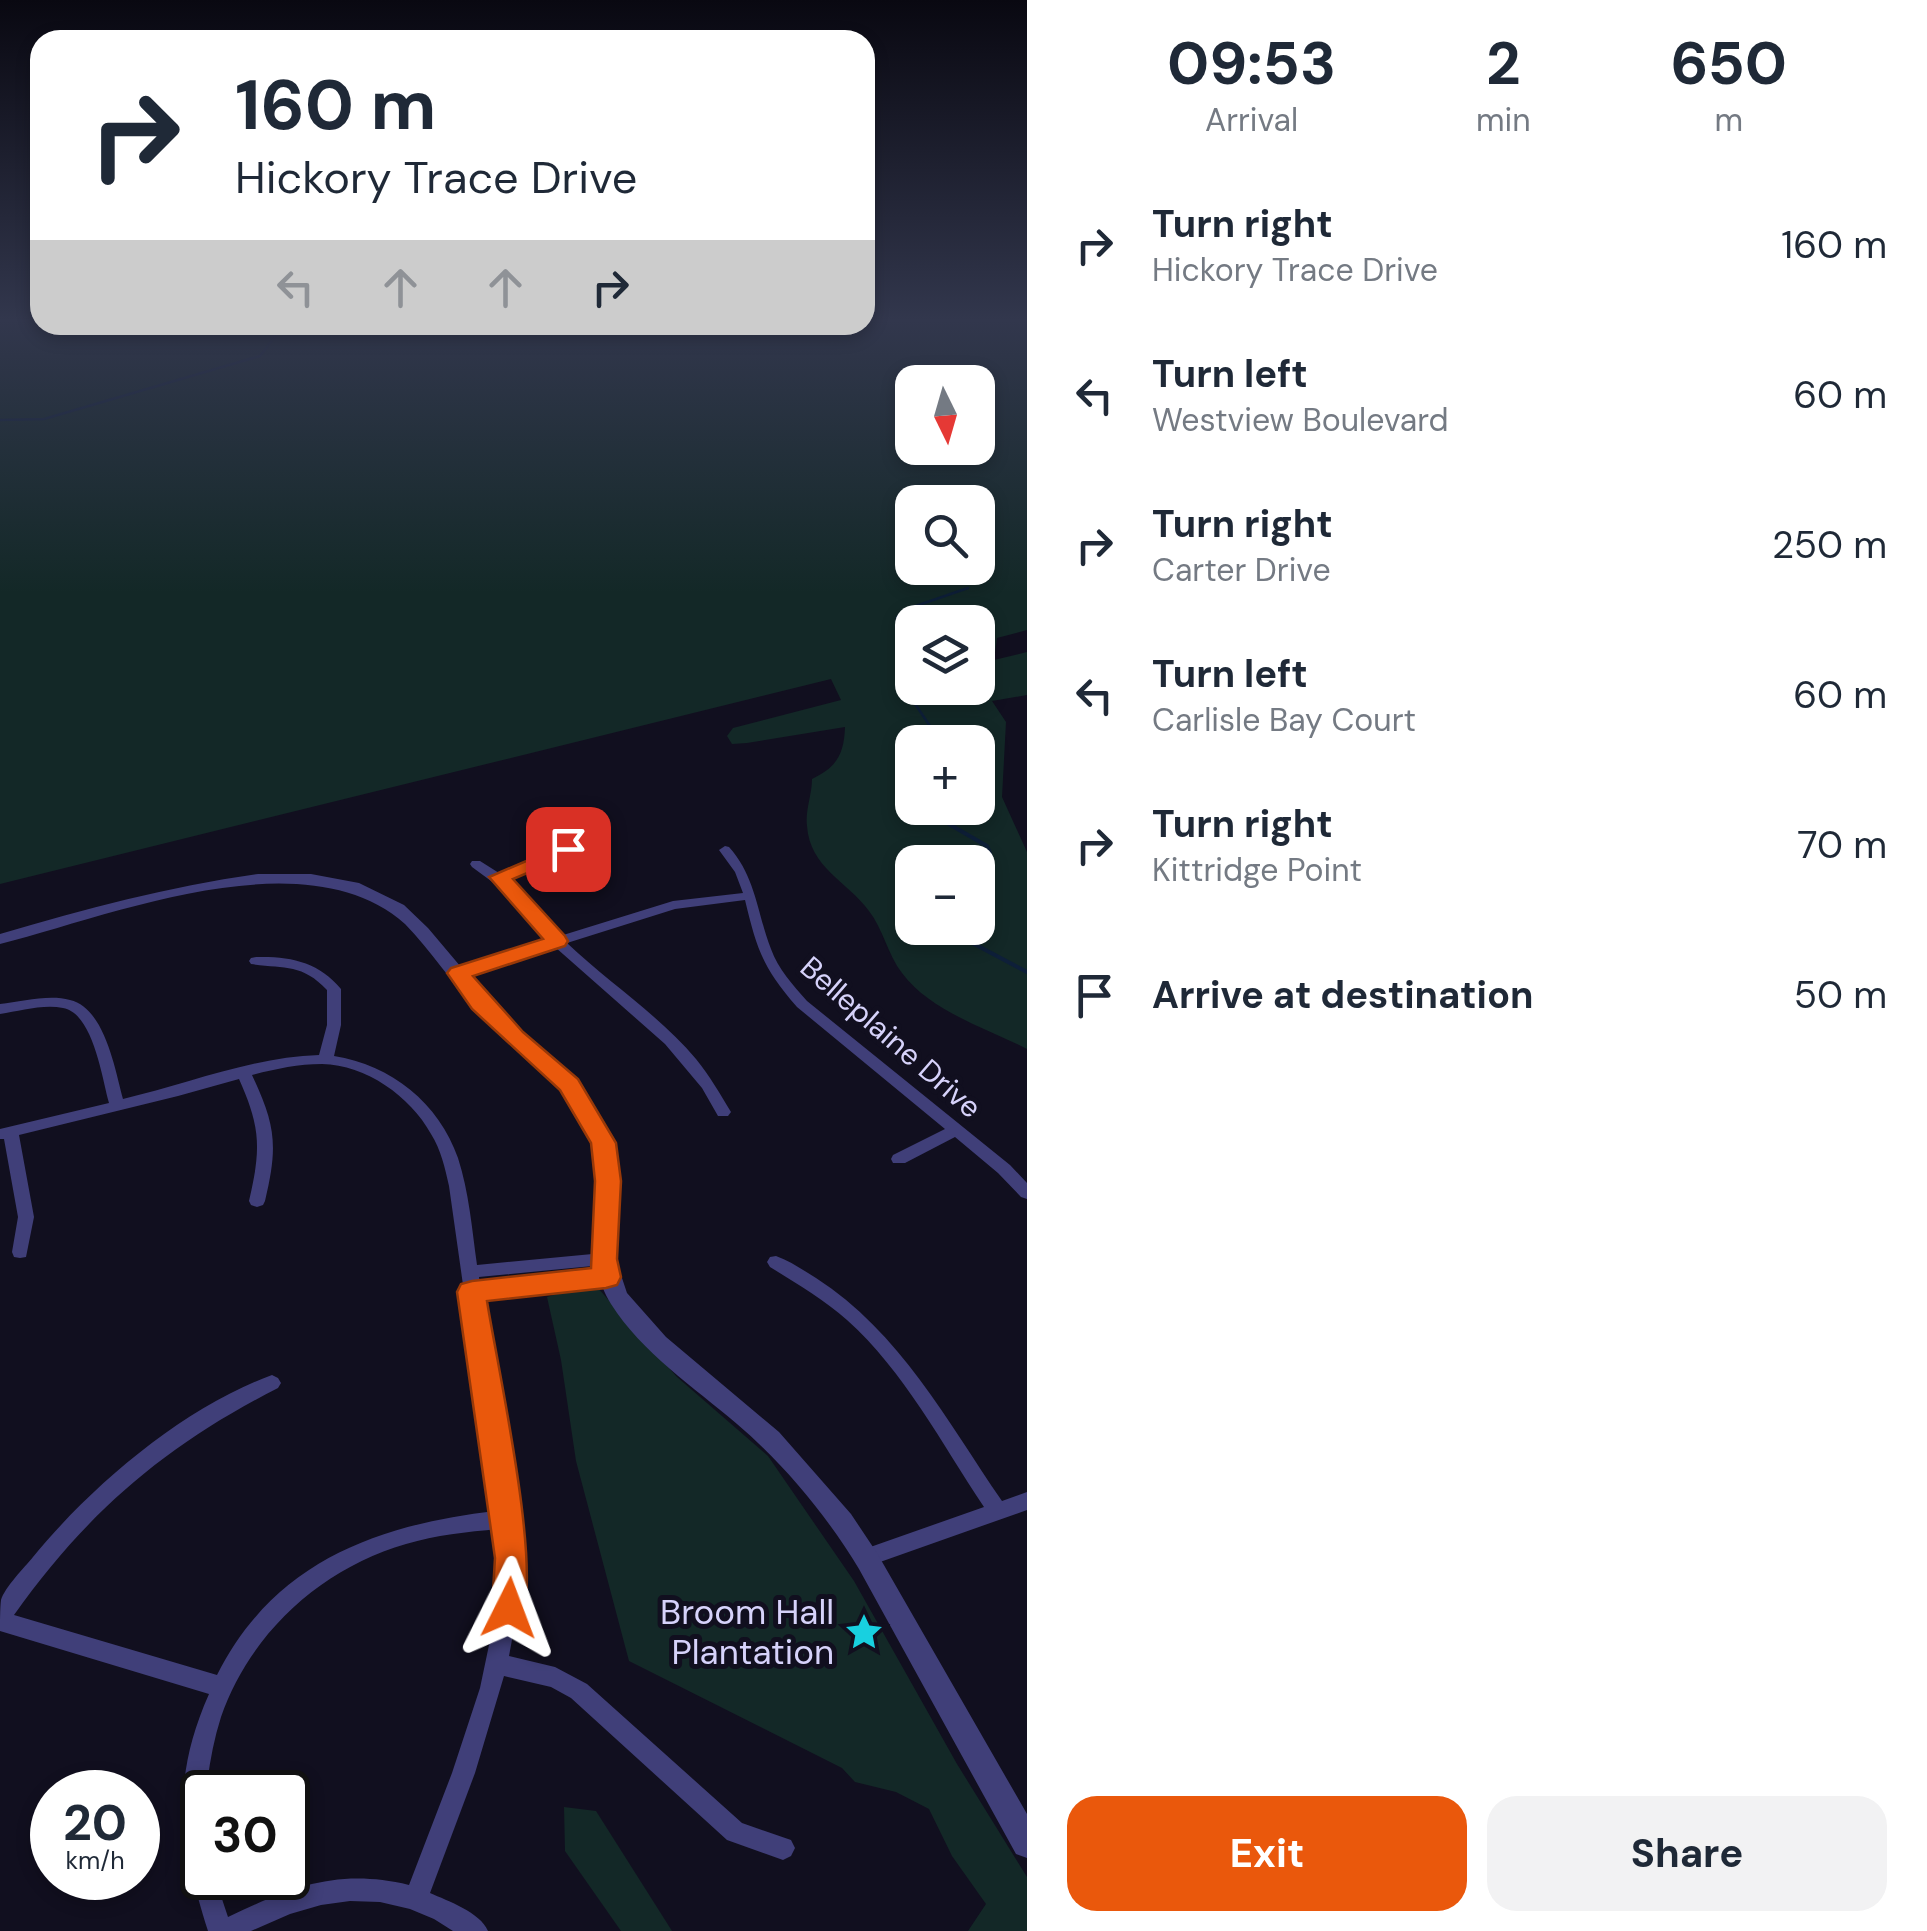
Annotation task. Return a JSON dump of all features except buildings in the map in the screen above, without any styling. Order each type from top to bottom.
[{"type":"street","points":[[500,877],[568,849]]},
{"type":"street","name":"Belleplaine Drive","points":[[725,850],[739,863],[764,949],[775,972],[802,1004],[1027,1193]]},
{"type":"street","points":[[476,864],[500,877],[557,941],[683,1050],[723,1112]]},
{"type":"street","points":[[0,940],[196,888],[278,878],[340,885],[397,908],[514,1038],[569,1085],[592,1117],[604,1143],[608,1181],[605,1268],[660,1348],[730,1402],[790,1459],[866,1558],[1027,1843]]},
{"type":"street","points":[[459,973],[674,905],[749,896]]},
{"type":"street","points":[[256,961],[282,960],[304,965],[334,989],[334,1025],[326,1057]]},
{"type":"street","points":[[0,1009],[60,1003],[75,1005],[85,1012],[96,1034],[117,1106]]},
{"type":"street","points":[[20,1252],[26,1217],[5,1133],[284,1061],[326,1057],[365,1066],[397,1084],[433,1120],[452,1162],[512,1558],[509,1608],[498,1664],[416,1898]]},
{"type":"street","points":[[244,1072],[264,1118],[269,1152],[258,1202]]},
{"type":"street","points":[[899,1159],[956,1130]]},
{"type":"street","points":[[776,1262],[830,1296],[862,1322],[893,1358],[998,1511]]},
{"type":"street","points":[[470,1282],[605,1268]]},
{"type":"street","points":[[221,1687],[0,1620],[38,1564],[112,1484],[194,1424],[272,1383]]},
{"type":"street","points":[[866,1558],[1027,1501]]},
{"type":"street","points":[[199,1770],[204,1738],[221,1687],[262,1628],[305,1583],[380,1543],[431,1528],[504,1519]]},
{"type":"street","points":[[498,1664],[555,1678],[580,1691],[735,1832],[783,1848]]},
{"type":"street","points":[[211,1900],[222,1931],[282,1902],[320,1890],[376,1890],[416,1898],[476,1931]]},
{"type":"green space","points":[[0,412],[895,412],[895,465],[995,465],[995,412],[1027,412],[1027,630],[997,638],[995,653],[995,605],[895,605],[895,705],[995,705],[1006,722],[1002,797],[1027,852],[1027,1049],[943,1008],[914,986],[897,966],[869,911],[815,853],[807,820],[812,779],[838,759],[845,727],[747,743],[732,744],[727,736],[733,728],[841,700],[831,679],[0,884]]},
{"type":"green space","points":[[1027,652],[1027,695],[995,700],[995,660]]},
{"type":"green space","points":[[589,1284],[597,1287],[677,1377],[768,1456],[854,1581],[957,1764],[1027,1877],[1027,1931],[968,1931],[986,1904],[952,1856],[929,1809],[896,1792],[855,1782],[842,1768],[629,1661],[576,1461],[547,1297]]},
{"type":"green space","points":[[564,1807],[596,1811],[672,1931],[621,1931],[565,1851]]},
{"type":"waterway","points":[[0,420],[44,419],[68,412]]},
{"type":"waterway","points":[[919,605],[968,588]]},
{"type":"waterway","points":[[916,705],[929,725]]},
{"type":"waterway","points":[[951,825],[985,845]]},
{"type":"waterway","points":[[976,945],[1027,972]]},
{"type":"place","name":"Broom Hall Plantation","points":[[864,1632]]},
{"type":"route","points":[[509,1608],[512,1558],[472,1292],[606,1277],[603,1259],[608,1181],[604,1143],[592,1117],[569,1085],[480,1003],[459,973],[557,941],[500,877],[568,849]]}]
